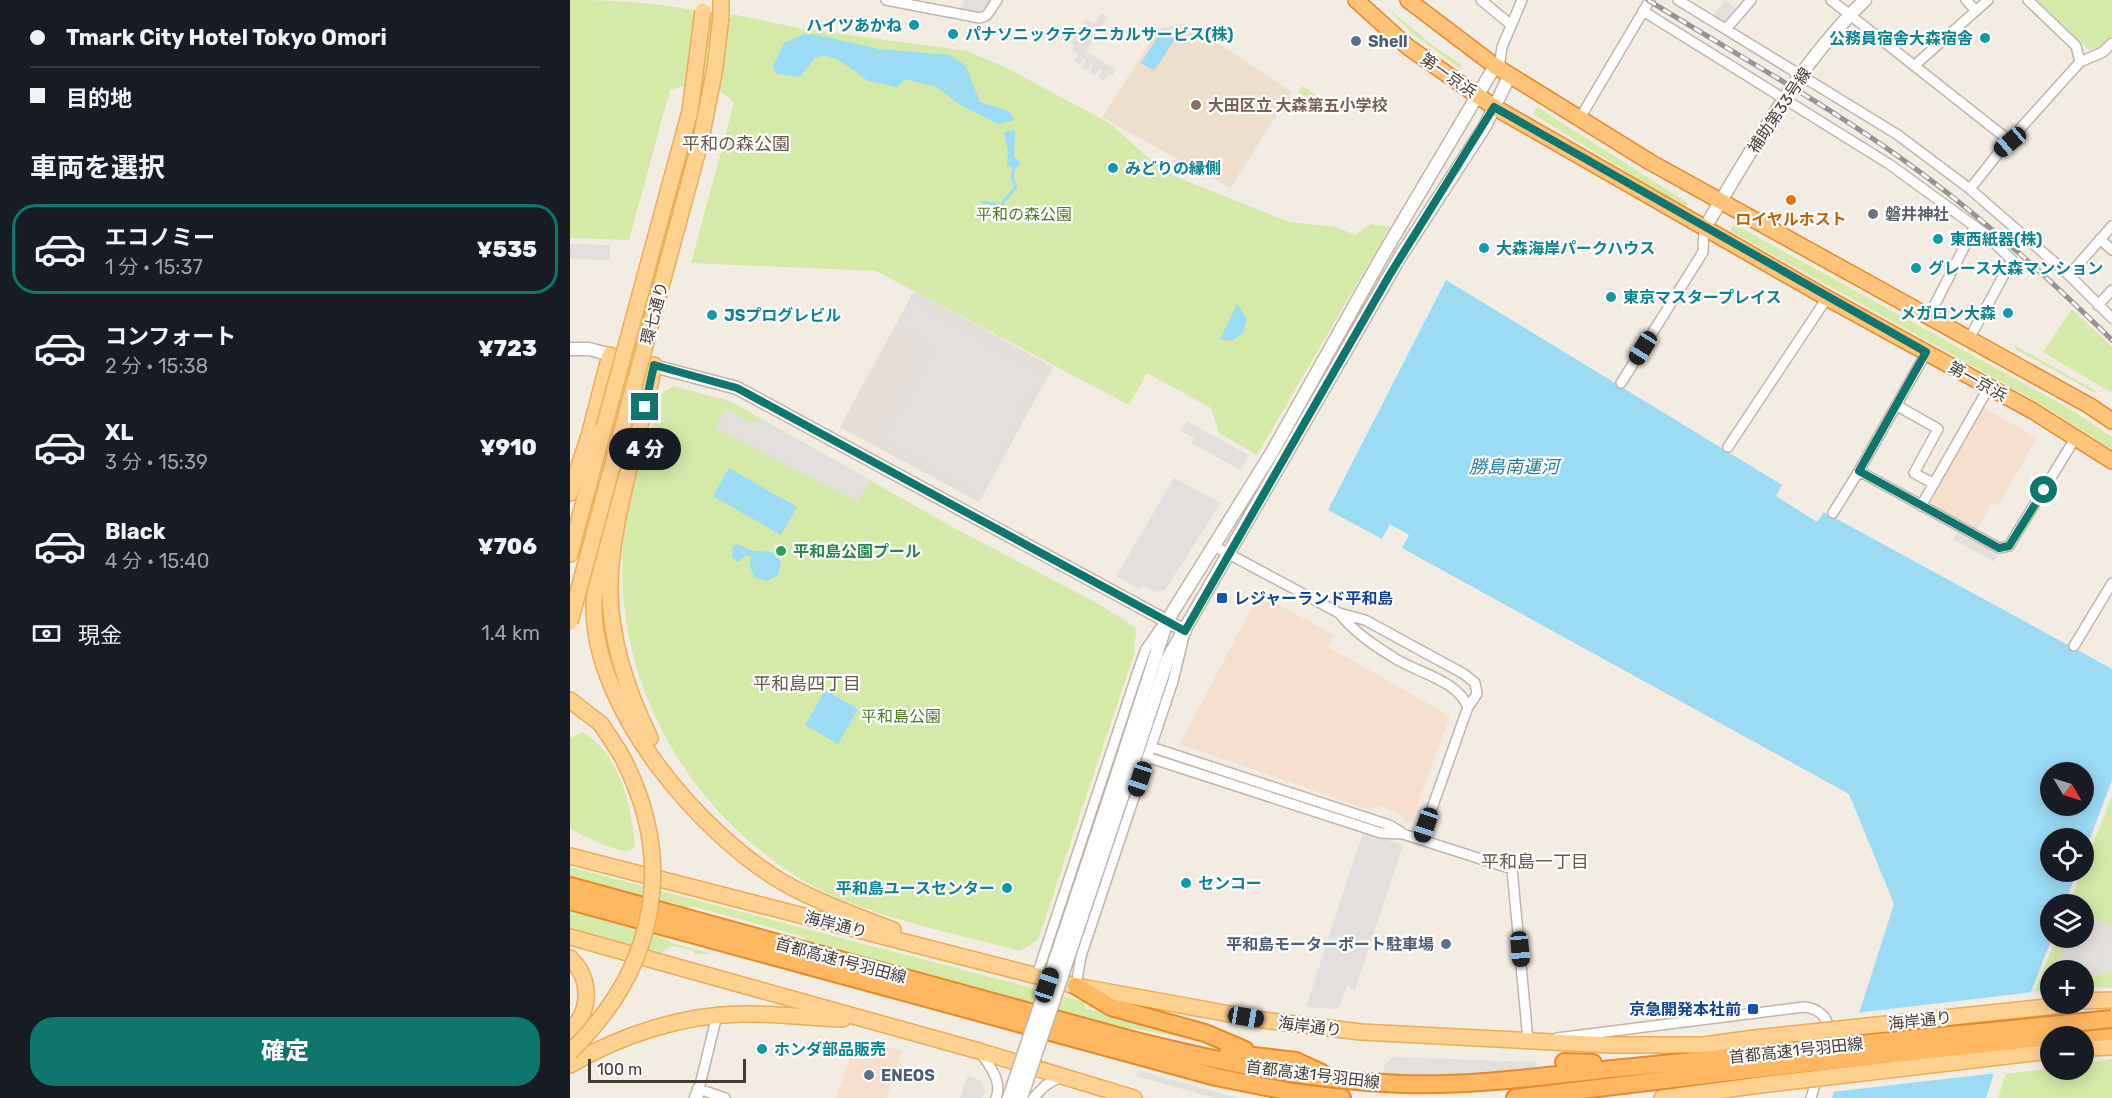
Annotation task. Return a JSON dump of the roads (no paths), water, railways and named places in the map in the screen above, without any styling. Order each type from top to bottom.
[{"type":"highway","name":"第一京浜","points":[[1356,0],[1408,46],[1494,107],[1704,229],[1989,387],[2076,437],[2112,461]]},
{"type":"highway","name":"第一京浜","points":[[1408,0],[1501,70],[1720,202],[1929,316],[2112,421]]},
{"type":"highway","name":"首都高速1号羽田線","points":[[570,886],[1132,1040],[1219,1061],[1294,1075],[1444,1084],[1619,1068],[1756,1062],[2040,1038]]},
{"type":"highway","name":"首都高速1号羽田線","points":[[570,901],[1216,1077],[1292,1092],[1342,1098]]},
{"type":"highway","points":[[699,938],[802,977]]},
{"type":"highway","points":[[1076,986],[1116,1009],[1205,1033],[1257,1056]]},
{"type":"highway","name":"首都高速1号羽田線","points":[[1515,1098],[1555,1095],[1756,1062],[2112,1018]]},
{"type":"highway","name":"首都高速1号羽田線","points":[[2094,1033],[2112,1032]]},
{"type":"highway","points":[[1132,1040],[1296,1061],[1335,1078]]},
{"type":"highway","points":[[1564,1062],[1583,1062],[1619,1068]]},
{"type":"main road","name":"環七通り","points":[[570,554],[690,111],[704,5]]},
{"type":"main road","name":"環七通り","points":[[570,622],[701,139],[715,68],[721,8]]},
{"type":"main road","points":[[570,493],[589,436],[610,355]]},
{"type":"main road","points":[[654,365],[616,537],[610,596],[613,626],[626,682],[669,777]]},
{"type":"main road","points":[[570,512],[604,427]]},
{"type":"main road","points":[[621,432],[595,598],[596,620],[601,652],[617,697],[639,737],[669,777],[725,839],[750,860],[784,883],[852,914],[951,952]]},
{"type":"main road","points":[[570,700],[601,724],[620,753],[646,814],[653,852],[652,905],[643,942],[624,985],[594,1027],[570,1052]]},
{"type":"main road","name":"海岸通り","points":[[570,856],[951,952],[1076,986],[1193,1009],[1299,1025],[1361,1032],[1611,1045],[1704,1045],[1756,1062],[2040,1051]]},
{"type":"main road","points":[[570,937],[798,1000],[861,1020],[979,1051],[1134,1098]]},
{"type":"main road","points":[[570,958],[582,972],[587,997],[579,1021],[570,1031]]},
{"type":"main road","points":[[2094,1001],[2112,1000]]},
{"type":"main road","name":"海岸通り","points":[[1662,1098],[1756,1062],[2040,1008]]},
{"type":"main road","points":[[570,1065],[609,1046],[663,1026],[717,1015],[763,1014],[861,1020]]},
{"type":"main road","points":[[2094,1048],[2112,1047]]},
{"type":"street","points":[[886,0],[980,18],[987,15],[997,0]]},
{"type":"street","points":[[1481,0],[1510,24]]},
{"type":"street","points":[[1009,1098],[1120,783],[1168,658],[1400,257],[1463,161],[1494,107],[1501,70],[1502,47],[1522,0]]},
{"type":"street","points":[[1580,118],[1650,0]]},
{"type":"street","points":[[1678,0],[1898,135],[1970,189],[2069,276],[2112,318]]},
{"type":"street","points":[[1726,29],[1751,0]]},
{"type":"street","points":[[1831,0],[2010,142]]},
{"type":"street","name":"補助第33号線","points":[[1704,229],[1800,76],[1849,15],[1865,0]]},
{"type":"street","points":[[1966,0],[1976,11]]},
{"type":"street","points":[[1914,66],[1988,0]]},
{"type":"street","points":[[2028,0],[2076,45],[2080,62]]},
{"type":"street","points":[[1643,11],[1889,164],[1975,226],[2012,260],[1969,339]]},
{"type":"street","points":[[1970,189],[2000,151],[2080,62],[2103,52],[2112,43]]},
{"type":"street","points":[[1037,975],[1146,649],[1167,621],[1271,454],[1384,253],[1478,96],[1501,70]]},
{"type":"street","points":[[1929,316],[1975,226]]},
{"type":"street","points":[[2069,276],[2112,226]]},
{"type":"street","points":[[1621,383],[1703,252],[1704,229]]},
{"type":"street","points":[[2100,239],[2112,250]]},
{"type":"street","points":[[2098,305],[2112,290]]},
{"type":"street","points":[[1728,447],[1827,298]]},
{"type":"street","points":[[570,349],[589,349],[737,388],[1185,631]]},
{"type":"street","points":[[1833,513],[1926,352]]},
{"type":"street","points":[[1921,506],[1989,387]]},
{"type":"street","points":[[1896,405],[1938,429],[1914,473],[1934,484]]},
{"type":"street","points":[[1859,471],[1999,548],[2009,546],[2076,437]]},
{"type":"street","points":[[1214,546],[1339,614],[1365,620],[1470,678],[1478,689],[1468,707],[1421,839]]},
{"type":"street","points":[[2074,646],[2112,583]]},
{"type":"street","points":[[1339,614],[1354,631],[1379,648],[1459,692],[1468,707]]},
{"type":"street","points":[[1022,1098],[1120,783],[1167,621]]},
{"type":"street","points":[[1076,986],[1081,956],[1179,661],[1185,631]]},
{"type":"street","points":[[1150,747],[1389,825],[1403,834]]},
{"type":"street","points":[[1147,757],[1381,833],[1403,834],[1512,869],[1534,1041],[1575,1034],[1812,1008],[1827,1021],[1829,1030],[1811,1098]]},
{"type":"street","points":[[717,1015],[698,1094],[725,1098]]},
{"type":"street","points":[[979,1051],[998,1083],[996,1098]]},
{"type":"street","points":[[1033,1098],[1046,1085],[1062,1076]]},
{"type":"water","points":[[1163,29],[1176,38],[1154,71],[1141,63]]},
{"type":"water","points":[[805,34],[879,49],[950,55],[966,66],[980,102],[1008,111],[1015,120],[998,124],[960,105],[937,87],[905,79],[897,87],[868,81],[839,60],[824,55],[815,58],[800,77],[776,74],[773,66],[784,43]]},
{"type":"water","points":[[1015,130],[1014,157],[1020,161],[1019,166],[1013,169],[1007,165],[1008,152],[1004,132]]},
{"type":"water","name":"勝島南運河","points":[[1446,280],[1782,485],[1776,496],[1817,522],[1824,512],[2112,669],[2112,780],[2094,828],[2040,828],[2040,882],[2073,882],[2068,894],[2040,894],[2040,948],[2048,948],[2043,960],[2040,960],[2040,969],[2030,994],[2016,1004],[1986,1098],[1832,1098],[1894,904],[1849,794],[1402,548],[1409,535],[1390,524],[1382,539],[1328,510]]},
{"type":"water","points":[[1237,304],[1247,319],[1243,333],[1231,341],[1220,339]]},
{"type":"water","points":[[729,468],[797,507],[781,535],[713,496]]},
{"type":"water","points":[[737,544],[776,555],[781,564],[778,575],[767,581],[755,578],[750,567],[751,556],[746,556],[738,562],[732,557],[733,546]]},
{"type":"water","points":[[825,690],[858,709],[838,744],[805,725]]},
{"type":"waterway","points":[[982,202],[1001,205],[1016,187],[1012,177],[1014,166]]},
{"type":"railway","points":[[1648,0],[1823,106],[1924,175],[2021,254],[2112,340]]},
{"type":"place","name":"ハイツあかね","points":[[914,25]]},
{"type":"place","name":"パナソニックテクニカルサービス(株)","points":[[953,34]]},
{"type":"place","name":"公務員宿舎大森宿舎","points":[[1985,38]]},
{"type":"place","name":"Shell","points":[[1356,41]]},
{"type":"place","name":"大田区立 大森第五小学校","points":[[1196,105]]},
{"type":"place","name":"みどりの縁側","points":[[1113,168]]},
{"type":"place","name":"ロイヤルホスト","points":[[1791,200]]},
{"type":"place","name":"磐井神社","points":[[1873,214]]},
{"type":"place","name":"東西紙器(株)","points":[[1938,239]]},
{"type":"place","name":"大森海岸パークハウス","points":[[1484,248]]},
{"type":"place","name":"グレース大森マンション","points":[[1916,268]]},
{"type":"place","name":"東京マスタープレイス","points":[[1611,297]]},
{"type":"place","name":"メガロン大森","points":[[2008,313]]},
{"type":"place","name":"JSプログレビル","points":[[712,315]]},
{"type":"place","name":"平和島公園プール","points":[[781,551]]},
{"type":"place","name":"レジャーランド平和島","points":[[1222,598]]},
{"type":"place","name":"センコー","points":[[1186,883]]},
{"type":"place","name":"平和島ユースセンター","points":[[1007,888]]},
{"type":"place","name":"平和島モーターボート駐車場","points":[[1446,944]]},
{"type":"place","name":"京急開発本社前","points":[[1753,1009]]},
{"type":"place","name":"ホンダ部品販売","points":[[762,1049]]},
{"type":"place","name":"ENEOS","points":[[869,1075]]},
{"type":"district","name":"平和の森公園","points":[[736,144]]},
{"type":"district","name":"平和島四丁目","points":[[807,684]]},
{"type":"district","name":"平和島一丁目","points":[[1535,862]]},
{"type":"park label","name":"平和島公園","points":[[901,716]]}]
